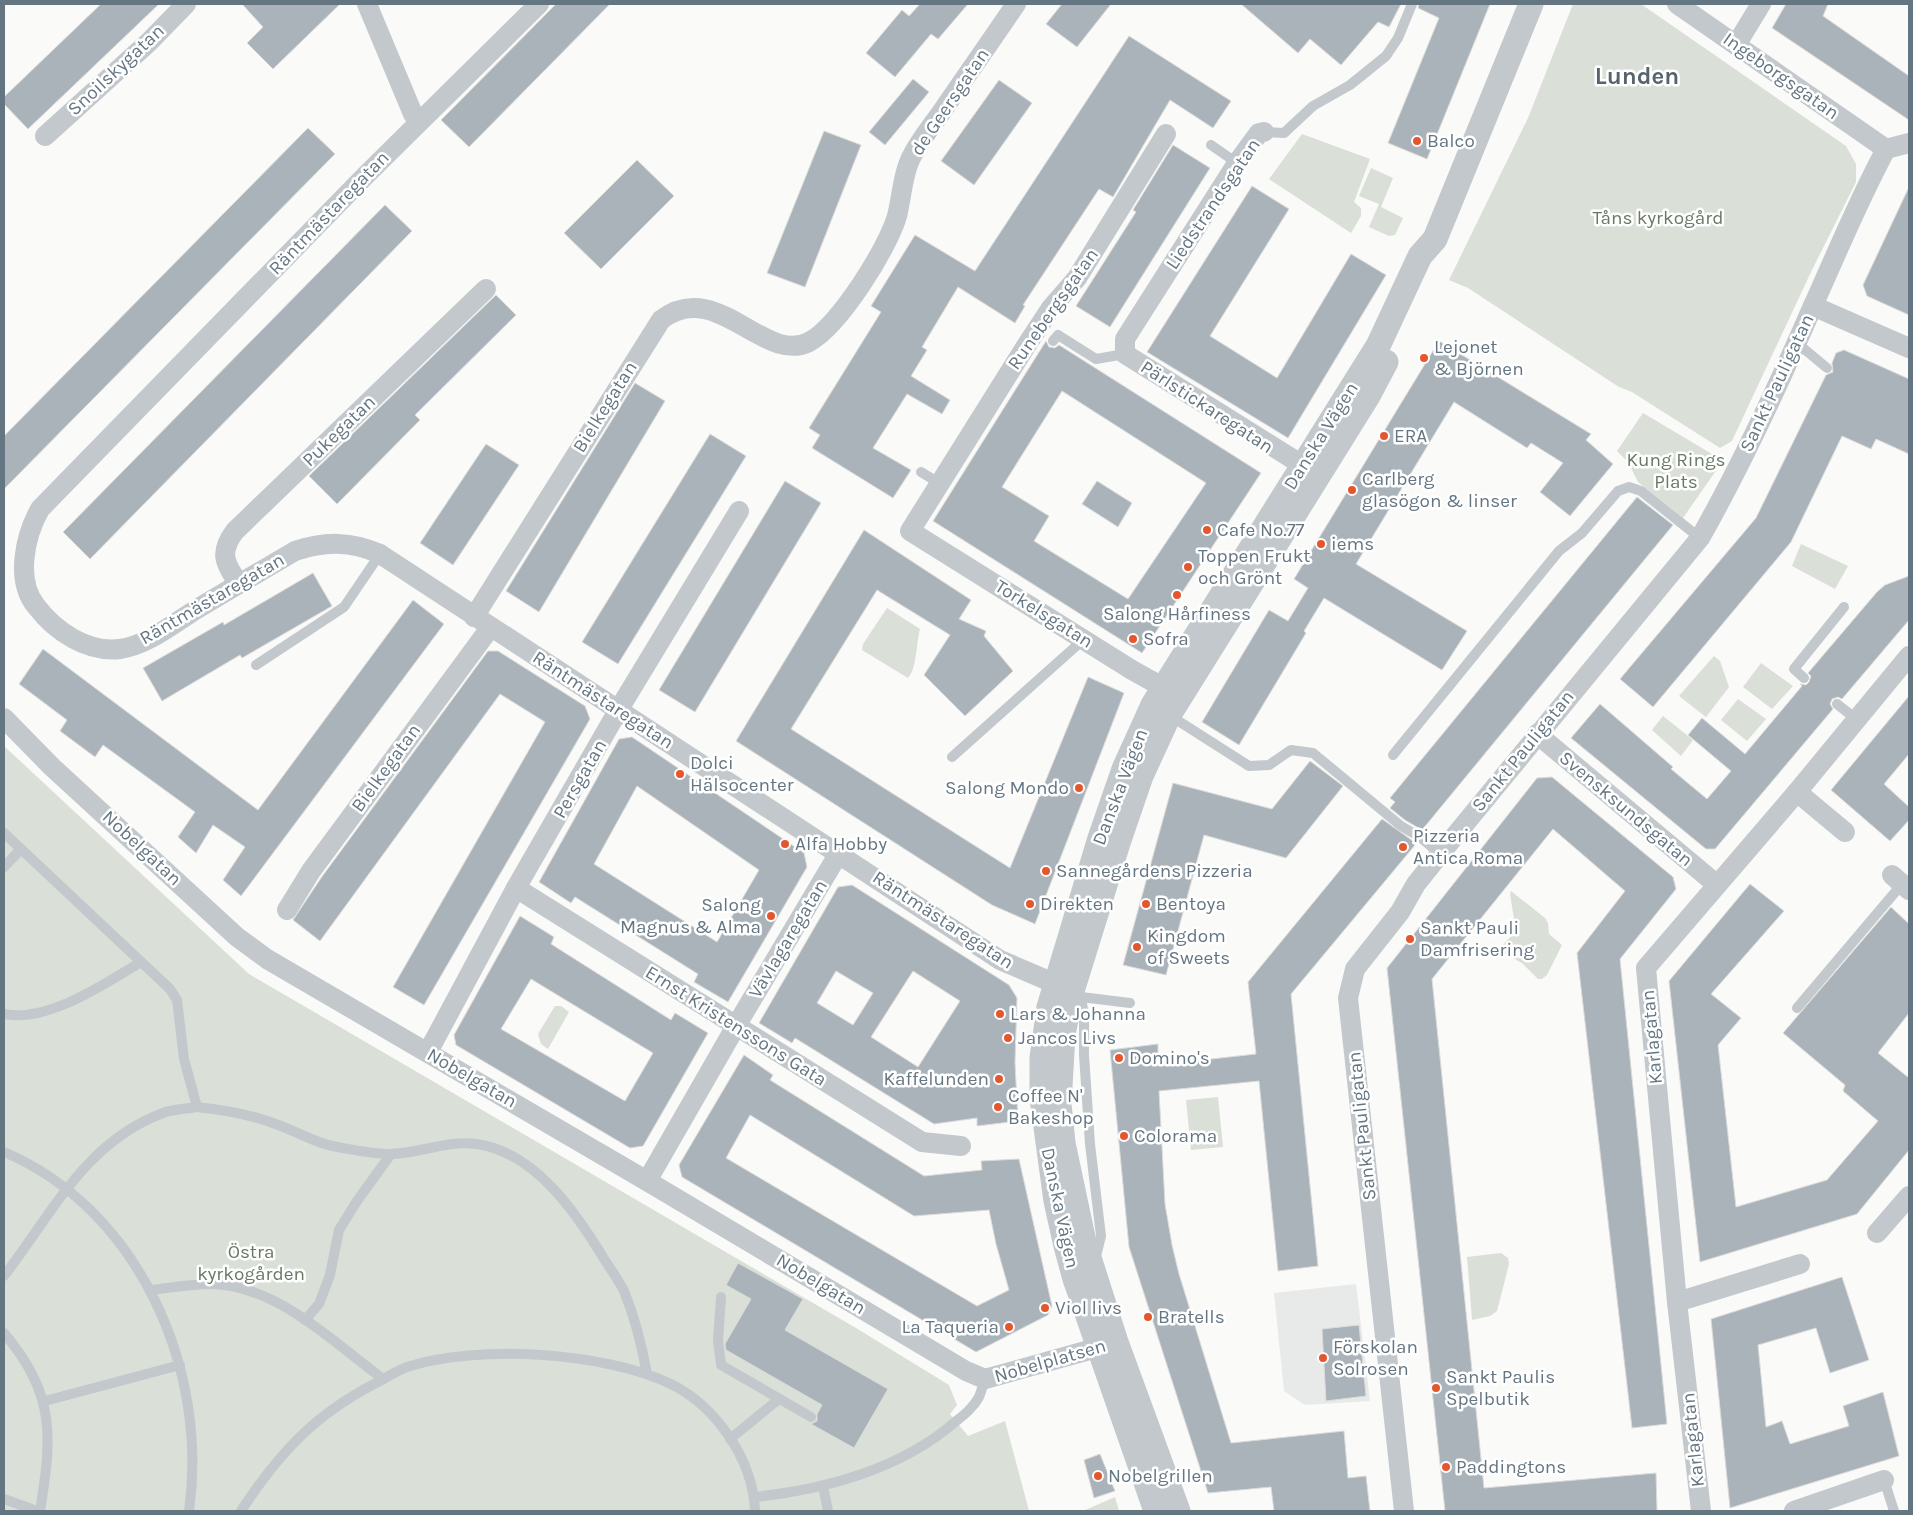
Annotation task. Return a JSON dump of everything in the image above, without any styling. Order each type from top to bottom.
[{"type":"street","name":"Snoilskygatan","points":[[46,136],[149,42],[186,4]]},
{"type":"street","points":[[367,4],[413,114],[419,122]]},
{"type":"street","name":"Räntmästaregatan","points":[[539,4],[419,122],[40,509],[30,528],[25,572],[31,600],[55,627],[67,636],[95,646],[120,649],[148,639],[295,551],[312,545],[344,543],[380,554],[1000,960],[1070,991]]},
{"type":"street","name":"de Geersgatan","points":[[794,345],[808,342],[821,333],[861,284],[890,238],[912,155],[1016,4]]},
{"type":"street","name":"Danska Vägen","points":[[1156,1511],[1107,1345],[1072,1189],[1059,1104],[1063,1034],[1100,838],[1124,769],[1309,470],[1378,346],[1420,256],[1435,239],[1530,4]]},
{"type":"street","name":"Ingeborgsgatan","points":[[1677,4],[1886,149]]},
{"type":"street","points":[[1736,45],[1762,4]]},
{"type":"street","name":"Liedstrandsgatan","points":[[1125,354],[1126,339],[1236,163],[1259,133],[1264,132]]},
{"type":"street","name":"Runebergsgatan","points":[[910,531],[1051,308],[1077,278],[1166,134]]},
{"type":"street","points":[[1886,149],[1909,143]]},
{"type":"street","name":"Sankt Pauligatan","points":[[1404,1511],[1348,998],[1355,969],[1400,912],[1416,884],[1440,854],[1700,538],[1725,492],[1797,343],[1863,192],[1886,149]]},
{"type":"street","name":"Pukegatan","points":[[239,584],[228,569],[225,558],[227,542],[235,531],[486,289]]},
{"type":"street","points":[[1813,306],[1909,348]]},
{"type":"street","name":"Bielkegatan","points":[[287,910],[311,871],[482,622],[662,320],[680,309],[697,307],[719,314],[760,335],[794,345]]},
{"type":"street","name":"Pärlstickaregatan","points":[[1125,354],[1309,470]]},
{"type":"street","name":"Persgatan","points":[[428,1052],[516,888],[619,709],[739,511]]},
{"type":"street","name":"Torkelsgatan","points":[[910,531],[1084,639],[1166,701]]},
{"type":"street","name":"Karlagatan","points":[[1700,1511],[1677,1302],[1646,968],[1716,884],[1797,792],[1909,656]]},
{"type":"street","name":"Nobelgatan","points":[[4,718],[52,766],[237,936],[267,959],[647,1181],[966,1371],[985,1379]]},
{"type":"street","name":"Svensksundsgatan","points":[[1537,734],[1716,884]]},
{"type":"street","points":[[1797,792],[1845,832]]},
{"type":"street","name":"Vävlagaregatan","points":[[647,1181],[839,853]]},
{"type":"street","name":"Ernst Kristenssons Gata","points":[[516,888],[922,1142],[962,1146]]},
{"type":"street","name":"Danska Vägen","points":[[1070,991],[1049,1007],[1042,1058],[1042,1098],[1056,1201],[1066,1246],[1178,1511]]},
{"type":"street","points":[[1877,1233],[1909,1196]]},
{"type":"street","points":[[1677,1302],[1800,1264]]},
{"type":"street","name":"Nobelplatsen","points":[[985,1379],[1107,1345]]},
{"type":"street","points":[[1794,1511],[1884,1480]]},
{"type":"lane","name":"Liedstrandsgatan","points":[[1264,132],[1284,133],[1313,106],[1350,86],[1386,56],[1398,38],[1412,4]]},
{"type":"lane","points":[[1212,145],[1236,163]]},
{"type":"lane","points":[[1053,341],[1058,335],[1096,359],[1125,354]]},
{"type":"lane","points":[[1797,343],[1827,368]]},
{"type":"lane","points":[[921,472],[939,483]]},
{"type":"lane","points":[[1393,755],[1559,551],[1582,533],[1618,491],[1629,487],[1641,490],[1700,538]]},
{"type":"lane","points":[[256,665],[344,607],[380,554]]},
{"type":"lane","points":[[1804,678],[1794,669],[1844,607]]},
{"type":"lane","points":[[952,757],[1084,639]]},
{"type":"lane","points":[[1166,701],[1250,766],[1269,765],[1291,750],[1313,753],[1401,826],[1420,837],[1440,854]]},
{"type":"lane","points":[[1837,704],[1856,719]]},
{"type":"lane","points":[[4,833],[170,989],[177,1000],[184,1059],[196,1107]]},
{"type":"lane","points":[[4,867],[21,849]]},
{"type":"lane","points":[[1797,1008],[1901,883]]},
{"type":"lane","points":[[4,1014],[21,1016],[59,1006],[141,962]]},
{"type":"lane","points":[[1070,991],[1130,1003]]},
{"type":"lane","points":[[4,1276],[67,1188],[93,1156],[126,1131],[164,1113],[196,1107],[253,1116],[336,1147],[391,1154],[430,1146],[474,1144],[498,1149],[528,1166],[566,1203],[591,1237],[623,1289],[636,1325],[647,1374]]},
{"type":"lane","points":[[4,1152],[28,1162],[67,1188],[105,1225],[150,1290],[180,1365],[191,1433],[193,1480],[188,1511]]},
{"type":"lane","points":[[305,1320],[318,1304],[330,1275],[340,1230],[357,1201],[391,1154]]},
{"type":"lane","points":[[150,1290],[211,1284],[245,1290],[279,1304],[305,1320],[383,1379]]},
{"type":"lane","points":[[721,1297],[718,1341],[721,1365],[811,1417]]},
{"type":"lane","points":[[4,1333],[24,1362],[44,1401],[48,1450],[39,1511],[4,1499]]},
{"type":"lane","points":[[241,1511],[275,1464],[309,1426],[349,1397],[406,1367],[456,1356],[491,1354],[565,1358],[608,1364],[647,1374],[673,1385],[702,1406],[718,1422],[730,1439],[744,1464],[754,1497],[755,1511]]},
{"type":"lane","points":[[44,1401],[180,1365]]},
{"type":"lane","points":[[754,1497],[823,1486],[902,1458],[922,1447],[967,1412],[979,1397],[985,1379]]},
{"type":"lane","points":[[730,1439],[779,1399]]},
{"type":"lane","points":[[1884,1480],[1894,1511]]},
{"type":"lane","points":[[823,1486],[828,1511]]},
{"type":"shaded area","name":"Förskolan Solrosen","points":[[1356,1284],[1370,1401],[1305,1405],[1284,1391],[1274,1293]]},
{"type":"green space","name":"Tåns kyrkogård","points":[[1573,4],[1641,4],[1846,146],[1856,164],[1856,182],[1811,272],[1732,441],[1720,448],[1632,392],[1619,387],[1468,288],[1449,280],[1528,118]]},
{"type":"green space","points":[[1302,134],[1370,159],[1354,202],[1361,208],[1361,216],[1351,233],[1269,179]]},
{"type":"green space","points":[[1371,168],[1393,178],[1381,207],[1403,218],[1395,235],[1389,236],[1369,227],[1379,204],[1359,196]]},
{"type":"green space","name":"Kung Rings Plats","points":[[1643,413],[1722,460],[1683,518],[1638,482],[1628,462],[1617,451]]},
{"type":"green space","points":[[1801,544],[1848,566],[1835,589],[1792,566]]},
{"type":"green space","points":[[887,608],[920,629],[915,662],[908,678],[862,650],[863,644]]},
{"type":"green space","points":[[1714,656],[1720,661],[1729,687],[1706,717],[1679,696]]},
{"type":"green space","points":[[1761,663],[1793,686],[1772,709],[1743,687]]},
{"type":"green space","points":[[1738,699],[1766,719],[1747,741],[1721,720]]},
{"type":"green space","points":[[1663,716],[1693,740],[1681,756],[1652,730]]},
{"type":"green space","name":"Östra kyrkogården","points":[[4,746],[249,974],[856,1328],[949,1385],[957,1405],[950,1414],[968,1436],[1005,1421],[1029,1511],[4,1511]]},
{"type":"green space","points":[[1511,891],[1545,918],[1548,923],[1549,934],[1562,945],[1547,975],[1542,979],[1538,979],[1522,963],[1498,950],[1516,931]]},
{"type":"green space","points":[[555,1006],[561,1006],[569,1012],[548,1049],[541,1044],[538,1034]]},
{"type":"green space","points":[[1218,1097],[1223,1147],[1191,1150],[1186,1100]]},
{"type":"green space","points":[[1501,1253],[1508,1258],[1509,1264],[1497,1311],[1490,1316],[1472,1320],[1467,1257]]},
{"type":"green space","points":[[1115,1497],[1119,1511],[1083,1511]]},
{"type":"building","points":[[101,4],[159,4],[28,129],[4,104],[4,97]]},
{"type":"building","points":[[242,4],[340,4],[273,69],[247,43],[263,27]]},
{"type":"building","points":[[556,4],[610,4],[469,147],[441,120]]},
{"type":"building","points":[[920,4],[968,4],[938,39],[931,34],[895,77],[866,53],[902,10],[909,16]]},
{"type":"building","points":[[1062,4],[1111,4],[1077,47],[1046,24]]},
{"type":"building","points":[[1241,4],[1401,4],[1389,27],[1378,22],[1341,65],[1310,39],[1298,53]]},
{"type":"building","points":[[1419,4],[1490,4],[1427,159],[1388,143],[1439,18],[1418,8]]},
{"type":"building","points":[[1786,4],[1828,4],[1823,16],[1909,76],[1909,120],[1772,28]]},
{"type":"building","points":[[1129,36],[1231,101],[1213,128],[1170,100],[1113,197],[1099,189],[1023,305],[1025,306],[1015,323],[958,287],[922,347],[927,350],[911,376],[950,400],[942,414],[907,394],[873,448],[911,470],[893,498],[812,448],[820,435],[809,428],[881,312],[871,306],[915,235],[975,271]]},
{"type":"building","points":[[913,79],[929,92],[885,145],[869,132]]},
{"type":"building","points":[[999,80],[1032,103],[974,185],[941,161]]},
{"type":"building","points":[[308,128],[335,154],[4,489],[4,436]]},
{"type":"building","points":[[824,131],[861,145],[805,287],[767,273]]},
{"type":"building","points":[[1173,145],[1210,168],[1110,327],[1076,306],[1136,212],[1133,210]]},
{"type":"building","points":[[637,160],[674,196],[601,269],[564,233]]},
{"type":"building","points":[[1252,186],[1289,209],[1210,336],[1277,378],[1351,254],[1386,275],[1288,438],[1147,352]]},
{"type":"building","points":[[1909,187],[1909,315],[1867,296],[1863,285]]},
{"type":"building","points":[[385,205],[412,231],[90,559],[63,532]]},
{"type":"building","points":[[496,295],[516,315],[415,415],[420,420],[337,504],[309,476]]},
{"type":"building","points":[[1046,341],[1049,347],[1055,348],[1059,345],[1261,473],[1142,653],[933,521]],"holes":[[[1062,391],[1206,483],[1128,599],[1034,541],[1049,516],[1002,487]]]},
{"type":"building","points":[[1439,341],[1591,434],[1586,440],[1613,464],[1570,516],[1540,492],[1563,463],[1531,443],[1527,448],[1454,402],[1356,564],[1467,631],[1442,670],[1324,598],[1304,631],[1306,633],[1239,745],[1202,722],[1269,610],[1288,621],[1308,588],[1294,579]]},
{"type":"building","points":[[1844,350],[1909,379],[1909,454],[1876,439],[1871,449],[1842,436],[1791,542],[1653,707],[1620,679],[1756,518],[1826,375],[1833,372],[1832,363],[1836,353]]},
{"type":"building","points":[[635,383],[665,401],[539,612],[506,591]]},
{"type":"building","points":[[710,434],[746,456],[618,664],[582,642]]},
{"type":"building","points":[[486,444],[519,465],[453,565],[420,543]]},
{"type":"building","points":[[785,481],[821,503],[695,712],[659,690]]},
{"type":"building","points":[[1097,481],[1132,503],[1118,527],[1082,504]]},
{"type":"building","points":[[1637,497],[1673,525],[1422,830],[1405,820],[1390,808],[1395,802],[1390,798]]},
{"type":"building","points":[[864,530],[971,600],[959,619],[986,631],[984,636],[1013,671],[965,716],[924,675],[950,635],[877,590],[791,729],[1010,868],[1088,677],[1124,693],[1035,924],[992,905],[736,741]]},
{"type":"building","points":[[313,573],[332,606],[242,658],[240,655],[162,701],[143,668],[223,622],[224,625]]},
{"type":"building","points":[[1909,576],[1909,620],[1842,699],[1838,697],[1832,699],[1830,704],[1833,709],[1715,849],[1706,849],[1571,738],[1600,704],[1707,799],[1731,771],[1688,735],[1702,718],[1745,754],[1802,686],[1800,684],[1806,685],[1809,682],[1811,676],[1808,673],[1877,592],[1885,585]]},
{"type":"building","points":[[413,600],[444,624],[241,896],[223,880],[245,847],[213,825],[196,853],[178,837],[195,812],[103,745],[95,757],[60,731],[67,720],[19,684],[43,649],[258,810]]},
{"type":"building","points":[[488,651],[498,651],[585,706],[590,719],[424,1005],[393,987],[545,722],[500,694],[320,941],[293,920],[321,878]]},
{"type":"building","points":[[1909,696],[1909,754],[1884,784],[1909,807],[1909,820],[1890,841],[1831,790]]},
{"type":"building","points":[[632,737],[804,853],[807,867],[728,1002],[694,982],[698,974],[575,897],[571,903],[539,882],[619,739]],"holes":[[[637,786],[759,870],[717,942],[594,864]]]},
{"type":"building","points":[[1310,761],[1343,786],[1286,858],[1204,835],[1166,975],[1123,965],[1173,783],[1272,809]]},
{"type":"building","points":[[1552,777],[1673,877],[1676,889],[1620,959],[1667,1424],[1632,1428],[1577,953],[1625,891],[1553,829],[1432,979],[1484,1488],[1656,1473],[1657,1511],[1445,1511],[1387,968],[1537,778]]},
{"type":"building","points":[[1382,819],[1413,841],[1412,843],[1415,845],[1291,994],[1318,1266],[1278,1271],[1259,1081],[1159,1091],[1165,1204],[1172,1245],[1179,1274],[1231,1443],[1344,1431],[1348,1478],[1366,1476],[1370,1511],[1274,1511],[1271,1487],[1208,1493],[1129,1247],[1110,1050],[1158,1044],[1158,1065],[1256,1054],[1248,982]]},
{"type":"building","points":[[1750,884],[1784,911],[1711,994],[1741,1018],[1718,1045],[1736,1207],[1827,1180],[1878,1121],[1843,1091],[1845,1085],[1783,1033],[1891,907],[1909,924],[1909,1013],[1878,1053],[1909,1078],[1909,1150],[1857,1214],[1700,1262],[1669,981]]},
{"type":"building","points":[[852,885],[1009,985],[1017,998],[1015,1063],[1018,1121],[977,1126],[977,1118],[934,1124],[795,1038],[792,1043],[759,1023],[838,887]],"holes":[[[836,971],[873,993],[853,1025],[817,1003]],[[913,971],[960,1001],[918,1067],[871,1037]]]},
{"type":"building","points":[[520,916],[554,937],[551,944],[671,1020],[675,1013],[708,1033],[643,1146],[630,1148],[456,1045],[454,1035]],"holes":[[[531,979],[653,1053],[625,1101],[501,1029]]]},
{"type":"building","points":[[744,1055],[773,1075],[770,1080],[924,1176],[982,1170],[981,1161],[1019,1159],[1052,1306],[1048,1315],[976,1352],[682,1177],[679,1165]],"holes":[[[750,1115],[914,1216],[989,1210],[1009,1290],[977,1306],[726,1158]]]},
{"type":"building","points":[[738,1263],[803,1299],[785,1330],[888,1389],[854,1448],[811,1424],[817,1421],[817,1414],[822,1405],[726,1350],[725,1344],[751,1299],[726,1285]]},
{"type":"building","points":[[1842,1277],[1869,1360],[1830,1373],[1816,1328],[1758,1345],[1766,1427],[1782,1421],[1790,1444],[1849,1426],[1843,1406],[1883,1392],[1899,1456],[1730,1508],[1711,1319]]},
{"type":"building","points":[[1359,1325],[1366,1396],[1326,1401],[1322,1329]]},
{"type":"building","name":"Nobelgrillen","points":[[1100,1454],[1115,1491],[1094,1498],[1084,1460]]},
{"type":"place","name":"Balco","points":[[1417,141]]},
{"type":"place","name":"Lejonet & Björnen","points":[[1424,358]]},
{"type":"place","name":"ERA","points":[[1384,436]]},
{"type":"place","name":"Carlberg glasögon & linser","points":[[1352,490]]},
{"type":"place","name":"Cafe No.77","points":[[1207,530]]},
{"type":"place","name":"iems","points":[[1321,544]]},
{"type":"place","name":"Toppen Frukt och Grönt","points":[[1188,567]]},
{"type":"place","name":"Salong Hårfiness","points":[[1177,595]]},
{"type":"place","name":"Sofra","points":[[1133,639]]},
{"type":"place","name":"Dolci Hälsocenter","points":[[680,774]]},
{"type":"place","name":"Salong Mondo","points":[[1079,788]]},
{"type":"place","name":"Alfa Hobby","points":[[785,844]]},
{"type":"place","name":"Pizzeria Antica Roma","points":[[1403,847]]},
{"type":"place","name":"Sannegårdens Pizzeria","points":[[1046,871]]},
{"type":"place","name":"Direkten","points":[[1030,904]]},
{"type":"place","name":"Bentoya","points":[[1146,904]]},
{"type":"place","name":"Salong Magnus & Alma","points":[[771,916]]},
{"type":"place","name":"Sankt Pauli Damfrisering","points":[[1410,939]]},
{"type":"place","name":"Kingdom of Sweets","points":[[1137,947]]},
{"type":"place","name":"Lars & Johanna","points":[[1000,1014]]},
{"type":"place","name":"Jancos Livs","points":[[1008,1038]]},
{"type":"place","name":"Domino's","points":[[1119,1058]]},
{"type":"place","name":"Kaffelunden","points":[[999,1079]]},
{"type":"place","name":"Coffee N' Bakeshop","points":[[998,1107]]},
{"type":"place","name":"Colorama","points":[[1124,1136]]},
{"type":"place","name":"Viol livs","points":[[1045,1308]]},
{"type":"place","name":"Bratells","points":[[1148,1317]]},
{"type":"place","name":"La Taqueria","points":[[1009,1327]]},
{"type":"place","name":"Förskolan Solrosen","points":[[1323,1358]]},
{"type":"place","name":"Sankt Paulis Spelbutik","points":[[1436,1388]]},
{"type":"place","name":"Paddingtons","points":[[1446,1467]]},
{"type":"place","name":"Nobelgrillen","points":[[1098,1476]]},
{"type":"district","name":"Lunden","points":[[1637,76]]}]
